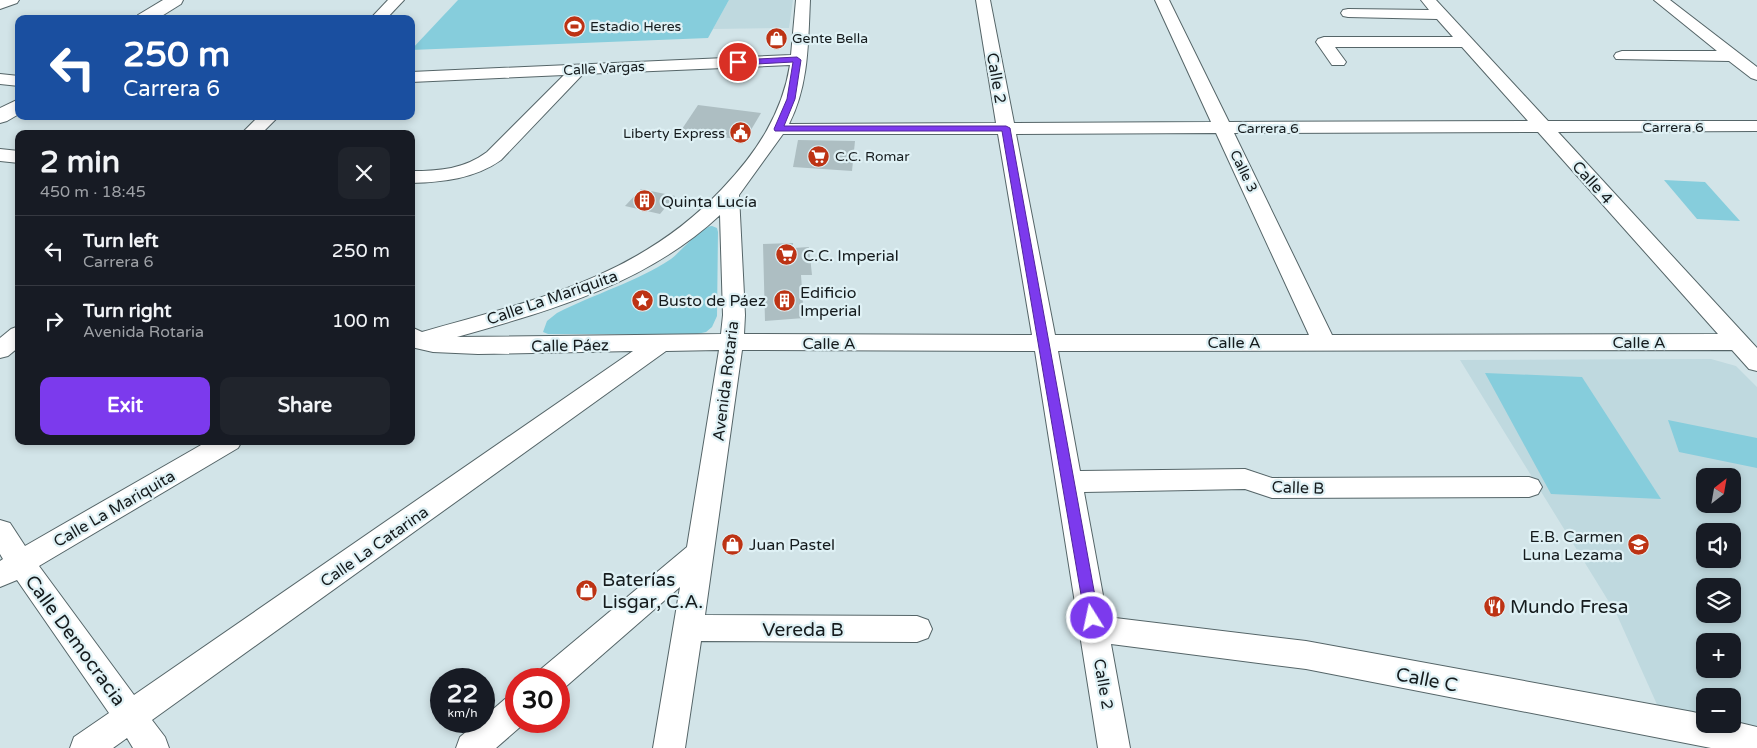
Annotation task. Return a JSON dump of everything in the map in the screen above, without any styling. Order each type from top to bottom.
[{"type":"street","points":[[0,5],[12,0]]},
{"type":"street","points":[[151,15],[175,0]]},
{"type":"street","points":[[166,15],[190,0]]},
{"type":"street","points":[[381,15],[397,0]]},
{"type":"street","points":[[729,193],[756,161],[778,129],[791,99],[803,0]]},
{"type":"street","name":"Calle 2","points":[[983,0],[1045,343],[1114,748]]},
{"type":"street","name":"Calle 3","points":[[1162,0],[1324,342]]},
{"type":"street","name":"Calle 4","points":[[1428,0],[1757,364]]},
{"type":"street","points":[[1661,0],[1757,75]]},
{"type":"street","points":[[1348,13],[1442,15]]},
{"type":"street","points":[[1338,62],[1324,42],[1467,42]]},
{"type":"street","points":[[1622,56],[1734,56]]},
{"type":"street","name":"Calle Vargas","points":[[415,77],[797,60]]},
{"type":"street","points":[[415,177],[457,174],[483,165],[578,70]]},
{"type":"street","points":[[0,79],[15,81]]},
{"type":"street","points":[[0,106],[15,97]]},
{"type":"street","points":[[0,117],[15,108]]},
{"type":"street","points":[[254,130],[266,120]]},
{"type":"street","name":"Carrera 6","points":[[778,129],[1757,126]]},
{"type":"street","points":[[0,155],[15,157]]},
{"type":"street","name":"Calle La Mariquita","points":[[415,340],[566,296],[644,262],[688,233],[729,193]]},
{"type":"street","name":"Avenida Rotaria","points":[[669,748],[701,552],[732,342],[734,315],[729,193]]},
{"type":"street","points":[[525,346],[518,335],[523,325],[534,314],[566,296]]},
{"type":"street","points":[[0,350],[15,337]]},
{"type":"street","name":"Calle Páez","points":[[415,340],[444,345],[525,346],[732,342]]},
{"type":"street","name":"Calle A","points":[[732,342],[1737,342]]},
{"type":"street","name":"Calle La Catarina","points":[[86,748],[661,343]]},
{"type":"street","name":"Calle La Mariquita","points":[[11,569],[222,445]]},
{"type":"street","name":"Calle B","points":[[1069,482],[1245,479],[1272,488],[1529,486]]},
{"type":"street","name":"Calle Democracia","points":[[0,531],[11,569],[131,717],[153,748]]},
{"type":"street","points":[[565,668],[701,552]]},
{"type":"street","name":"Vereda B","points":[[689,628],[917,630]]},
{"type":"street","name":"Calle C","points":[[1094,630],[1178,638],[1306,655],[1693,728],[1757,742]]},
{"type":"street","points":[[472,748],[505,720]]},
{"type":"shaded area","name":"Estadio Heres","points":[[458,0],[729,0],[708,38],[415,50],[415,46]]},
{"type":"shaded area","points":[[729,0],[793,0],[789,28],[713,29]]},
{"type":"shaded area","points":[[1664,180],[1705,182],[1740,221],[1697,219]]},
{"type":"shaded area","points":[[712,226],[717,228],[718,232],[717,316],[712,327],[706,332],[697,334],[548,334],[543,332],[547,321],[557,313],[658,267],[671,259],[702,230]]},
{"type":"shaded area","name":"E.B. Carmen Luna Lezama","points":[[1711,359],[1736,366],[1757,387],[1757,730],[1741,727],[1741,688],[1696,688],[1696,717],[1659,709],[1617,615],[1460,360]]},
{"type":"shaded area","points":[[1485,373],[1582,377],[1661,499],[1551,494]]},
{"type":"shaded area","points":[[1668,420],[1757,438],[1757,468],[1679,452]]},
{"type":"building","points":[[698,105],[761,113],[745,140],[680,132]]},
{"type":"building","name":"C.C. Romar","points":[[798,140],[855,141],[852,171],[793,167]]},
{"type":"building","name":"Quinta Lucía","points":[[641,189],[675,196],[660,214],[625,206]]},
{"type":"building","points":[[793,243],[793,248],[809,247],[812,275],[801,275],[804,318],[765,321],[763,244]]},
{"type":"place","name":"Estadio Heres","points":[[574,26]]},
{"type":"place","name":"Gente Bella","points":[[776,38]]},
{"type":"place","name":"Liberty Express","points":[[741,133]]},
{"type":"place","name":"C.C. Romar","points":[[819,156]]},
{"type":"place","name":"Quinta Lucía","points":[[645,201]]},
{"type":"place","name":"C.C. Imperial","points":[[787,255]]},
{"type":"place","name":"Busto de Páez","points":[[642,300]]},
{"type":"place","name":"Edificio Imperial","points":[[784,301]]},
{"type":"place","name":"Juan Pastel","points":[[733,544]]},
{"type":"place","name":"E.B. Carmen Luna Lezama","points":[[1639,545]]},
{"type":"place","name":"Baterías Lisgar, C.A.","points":[[586,590]]},
{"type":"place","name":"Mundo Fresa","points":[[1494,606]]},
{"type":"route","points":[[738,62],[797,60],[791,99],[778,129],[1006,128],[1092,618]]}]
